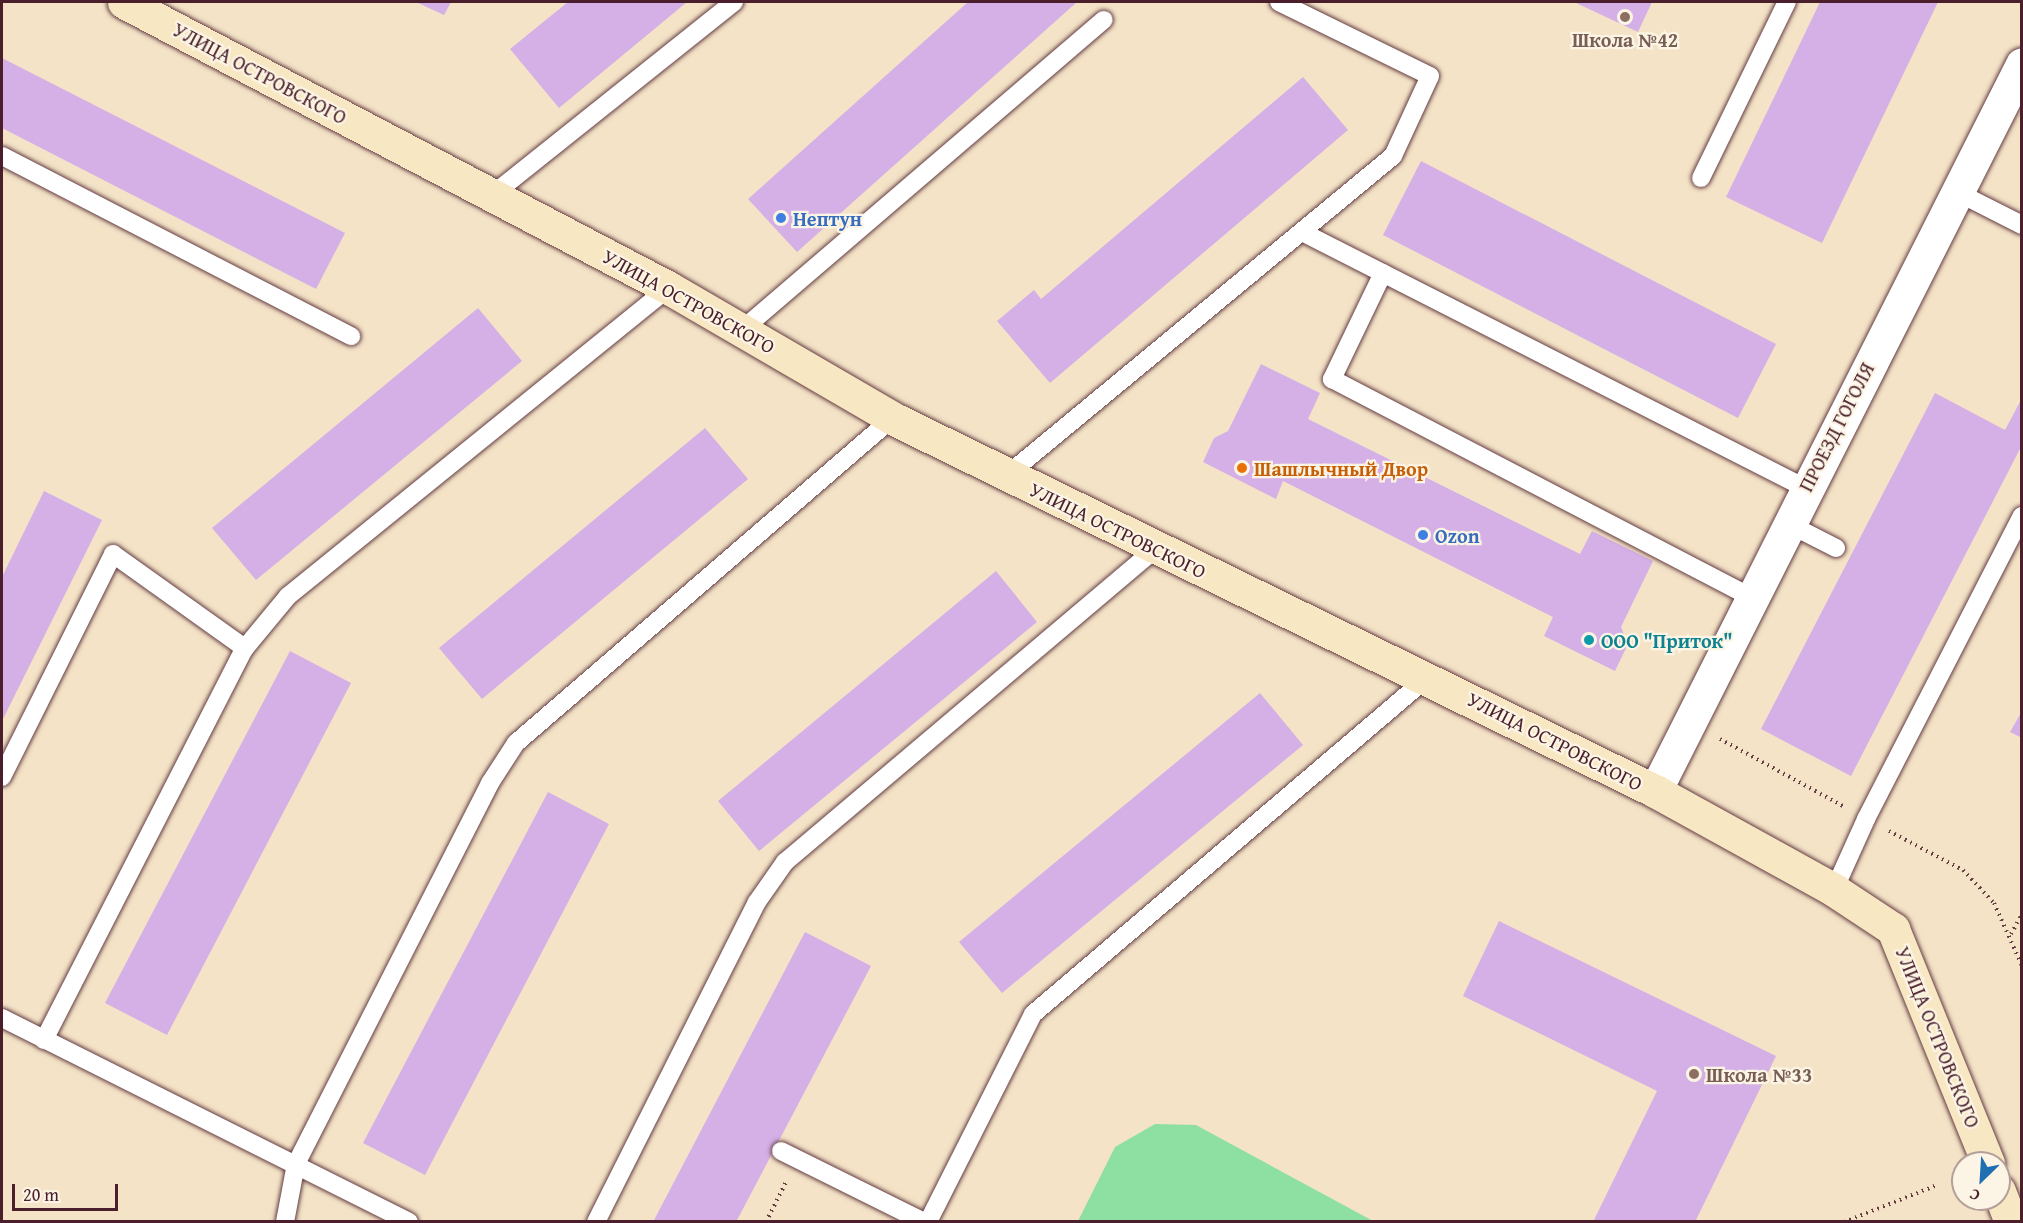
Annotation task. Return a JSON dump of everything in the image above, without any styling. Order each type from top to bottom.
[{"type":"street","name":"УЛИЦА ОСТРОВСКОГО","points":[[124,2],[669,288],[892,418],[1006,476],[1428,678],[1655,791],[1834,890],[1893,929],[1935,1024],[1983,1151]]},
{"type":"street","name":"ПРОЕЗД ГОГОЛЯ","points":[[1655,791],[1787,523],[2022,64]]},
{"type":"lane","points":[[491,196],[734,2]]},
{"type":"lane","points":[[1006,476],[1393,156],[1430,76],[1279,2]]},
{"type":"lane","points":[[1701,178],[1787,2]]},
{"type":"lane","points":[[742,329],[1104,20]]},
{"type":"lane","points":[[2,156],[351,336]]},
{"type":"lane","points":[[1956,192],[2022,225]]},
{"type":"lane","points":[[1302,232],[1805,488]]},
{"type":"lane","points":[[1383,273],[1332,379],[1751,597]]},
{"type":"lane","points":[[44,1040],[245,648],[288,596],[669,288]]},
{"type":"lane","points":[[285,1221],[296,1164],[490,783],[516,743],[892,418]]},
{"type":"lane","points":[[1834,890],[1866,819],[2022,516]]},
{"type":"lane","points":[[1787,523],[1836,548]]},
{"type":"lane","points":[[596,1221],[757,902],[785,862],[1156,548]]},
{"type":"lane","points":[[2,777],[113,554],[245,648]]},
{"type":"lane","points":[[781,1151],[926,1221],[1033,1014],[1428,678]]},
{"type":"lane","points":[[2,1018],[409,1221]]},
{"type":"path","points":[[2022,914],[2010,934],[2022,966]]},
{"type":"path","points":[[766,1221],[798,1160]]},
{"type":"path","points":[[1844,1221],[1935,1186]]},
{"type":"green space","points":[[1155,1124],[1196,1125],[1373,1221],[1078,1221],[1115,1147]]},
{"type":"building","points":[[416,2],[451,2],[444,15]]},
{"type":"building","points":[[568,2],[687,2],[559,108],[510,49]]},
{"type":"building","points":[[968,2],[1077,2],[797,252],[748,199]]},
{"type":"building","name":"Школа №42","points":[[1574,2],[1652,2],[1638,32]]},
{"type":"building","points":[[1820,2],[1938,2],[1822,243],[1726,197]]},
{"type":"building","points":[[2,58],[345,233],[316,289],[2,128]]},
{"type":"building","points":[[1303,77],[1348,130],[1050,383],[997,321],[1034,290],[1041,299]]},
{"type":"building","points":[[1421,161],[1776,344],[1738,418],[1383,235]]},
{"type":"building","points":[[478,308],[522,361],[256,580],[212,528]]},
{"type":"building","points":[[1261,364],[1320,393],[1308,419],[1580,554],[1592,531],[1653,561],[1621,627],[1628,644],[1615,671],[1544,636],[1553,617],[1283,481],[1276,499],[1203,462],[1214,438],[1228,431]]},
{"type":"building","points":[[1935,393],[2005,430],[2022,398],[2022,445],[1851,776],[1761,729]]},
{"type":"building","points":[[705,428],[748,479],[482,699],[439,648]]},
{"type":"building","points":[[44,491],[102,520],[2,721],[2,577]]},
{"type":"building","points":[[996,571],[1037,622],[759,851],[718,801]]},
{"type":"building","points":[[290,651],[351,683],[167,1035],[105,1003]]},
{"type":"building","points":[[1260,693],[1303,745],[1002,993],[959,942]]},
{"type":"building","points":[[2022,711],[2022,738],[2010,732]]},
{"type":"building","points":[[548,792],[609,824],[425,1175],[363,1143]]},
{"type":"building","name":"Школа №33","points":[[1499,921],[1776,1056],[1695,1222],[1593,1222],[1657,1091],[1463,996]]},
{"type":"building","points":[[805,932],[871,966],[736,1222],[653,1222]]},
{"type":"place","name":"Школа №42","points":[[1625,17]]},
{"type":"place","name":"Нептун","points":[[781,218]]},
{"type":"place","name":"Шашлычный Двор","points":[[1242,468]]},
{"type":"place","name":"Ozon","points":[[1423,535]]},
{"type":"place","name":"ООО \"Приток\"","points":[[1589,640]]},
{"type":"place","name":"Школа №33","points":[[1694,1074]]}]
